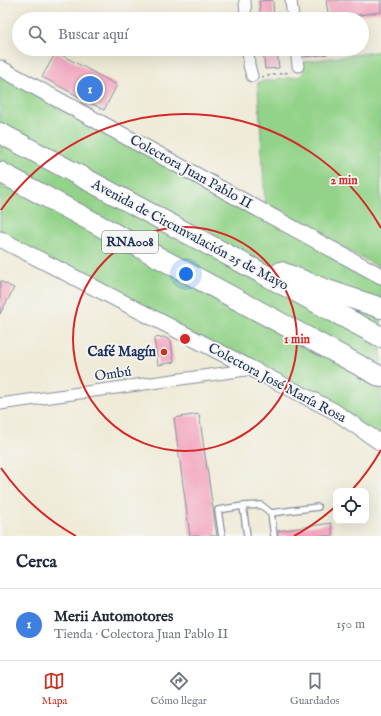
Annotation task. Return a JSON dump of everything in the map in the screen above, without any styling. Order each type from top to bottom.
[{"type":"highway","name":"Avenida de Circunvalación 25 de Mayo","points":[[0,133],[381,337]]},
{"type":"highway","name":"RNA008","points":[[0,172],[381,378]]},
{"type":"highway","points":[[207,245],[265,265],[330,291],[381,308]]},
{"type":"highway","points":[[363,368],[381,386]]},
{"type":"main road","name":"Colectora Juan Pablo II","points":[[0,68],[381,276]]},
{"type":"main road","name":"Colectora José María Rosa","points":[[0,239],[334,411],[381,443]]},
{"type":"street","points":[[245,0],[246,12]]},
{"type":"street","points":[[291,0],[292,12]]},
{"type":"street","points":[[248,56],[252,76]]},
{"type":"street","points":[[297,56],[298,66]]},
{"type":"street","name":"Ombú","points":[[0,404],[253,370]]},
{"type":"lane","points":[[222,536],[218,510],[261,505],[271,513],[274,536]]},
{"type":"lane","points":[[243,506],[247,536]]},
{"type":"lane","points":[[271,513],[318,507]]},
{"type":"path","points":[[252,76],[260,78],[290,73],[298,66]]},
{"type":"green space","points":[[381,51],[381,268],[266,206],[258,82],[301,76],[304,71],[303,62],[346,56],[369,56],[369,53]]},
{"type":"green space","points":[[0,68],[381,276],[381,443],[0,239]]},
{"type":"building","points":[[273,0],[274,12],[260,12],[259,1]]},
{"type":"building","points":[[326,0],[381,0],[381,12],[369,14],[369,12],[328,12]]},
{"type":"building","points":[[54,56],[63,56],[117,85],[104,110],[42,77]]},
{"type":"building","points":[[264,56],[278,56],[279,68],[265,69]]},
{"type":"building","points":[[0,281],[14,288],[0,314]]},
{"type":"building","name":"Café Magín","points":[[164,337],[171,341],[174,362],[158,365],[154,338]]},
{"type":"building","points":[[199,414],[217,536],[190,536],[174,418]]},
{"type":"building","points":[[331,523],[333,536],[278,536],[278,531]]},
{"type":"place","name":"Merii Automotores","points":[[90,89]]},
{"type":"place","name":"Café Magín","points":[[164,352]]}]
